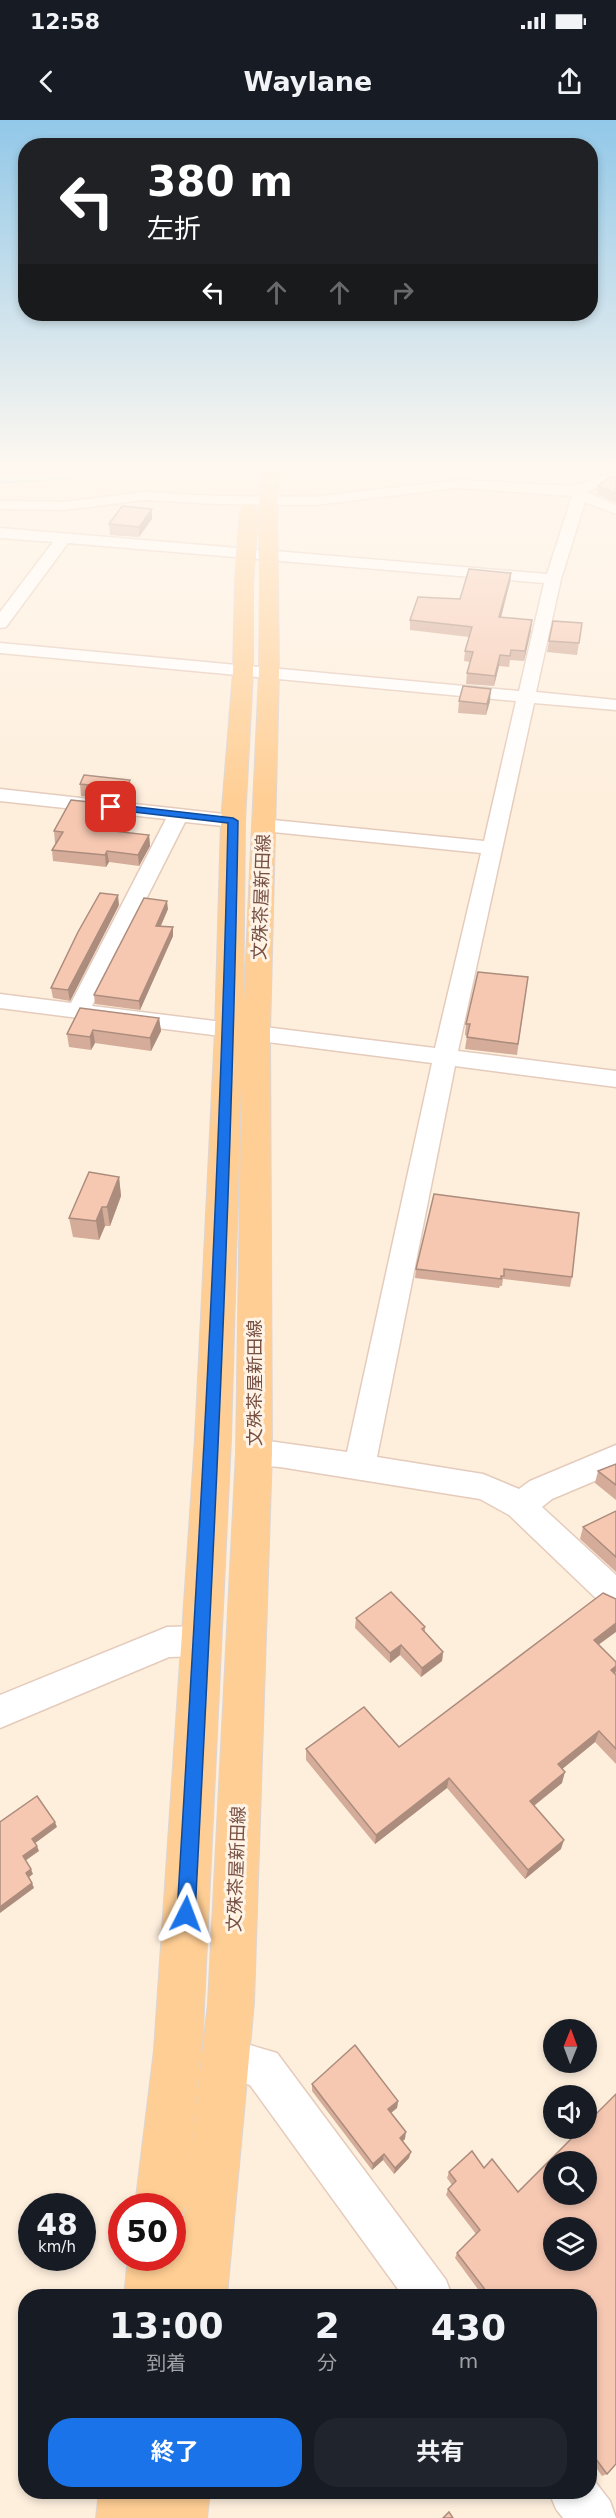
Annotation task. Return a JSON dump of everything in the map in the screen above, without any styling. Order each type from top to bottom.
[{"type":"main road","name":"文殊茶屋新田線","points":[[162,2193],[178,2050],[213,1438],[242,1032],[248,823],[256,672],[257,580]]},
{"type":"main road","name":"文殊茶屋新田線","points":[[202,2289],[231,2003],[254,1452],[242,1032]]},
{"type":"main road","points":[[151,2289],[153,2271]]},
{"type":"main road","points":[[124,2518],[126,2499]]},
{"type":"main road","points":[[179,2518],[181,2499]]},
{"type":"street","points":[[0,623],[32,580]]},
{"type":"street","points":[[358,1467],[445,1057],[553,580]]},
{"type":"street","points":[[0,648],[616,705]]},
{"type":"street","points":[[0,795],[492,848]]},
{"type":"street","points":[[78,1011],[178,815]]},
{"type":"street","points":[[0,1001],[616,1079]]},
{"type":"street","points":[[254,1452],[358,1467],[504,1497],[541,1490],[616,1458]]},
{"type":"street","points":[[504,1497],[616,1596]]},
{"type":"street","points":[[0,1712],[167,1642],[201,1641]]},
{"type":"street","points":[[226,2059],[262,2068],[425,2289]]},
{"type":"street","points":[[578,2499],[593,2518]]},
{"type":"building","points":[[466,580],[509,580],[499,617],[532,620],[525,651],[511,650],[510,656],[500,655],[495,676],[467,673],[473,652],[465,651],[472,627],[410,620],[418,597],[460,599]]},
{"type":"building","points":[[553,621],[582,623],[579,643],[549,641]]},
{"type":"building","points":[[463,686],[491,689],[487,704],[459,701]]},
{"type":"building","points":[[84,775],[130,780],[125,789],[80,784]]},
{"type":"building","points":[[71,800],[117,805],[104,830],[149,835],[138,855],[107,851],[105,855],[52,850],[63,832],[54,831]]},
{"type":"building","points":[[100,893],[118,895],[68,990],[51,988],[78,932]]},
{"type":"building","points":[[144,898],[167,901],[156,926],[173,927],[139,1001],[94,995]]},
{"type":"building","points":[[478,972],[528,977],[518,1044],[467,1037],[470,1024],[466,1024]]},
{"type":"building","points":[[80,1008],[159,1018],[150,1038],[93,1030],[90,1037],[67,1034]]},
{"type":"building","points":[[89,1172],[119,1177],[107,1207],[102,1207],[96,1221],[69,1218]]},
{"type":"building","points":[[434,1194],[579,1213],[572,1277],[504,1269],[504,1276],[501,1276],[501,1279],[416,1269]]},
{"type":"building","points":[[616,1464],[616,1485],[598,1471]]},
{"type":"building","points":[[616,1511],[616,1557],[583,1527]]},
{"type":"building","points":[[391,1592],[425,1627],[422,1629],[443,1652],[422,1668],[401,1645],[390,1653],[356,1618]]},
{"type":"building","points":[[603,1593],[616,1599],[616,1623],[594,1640],[616,1662],[616,1666],[611,1670],[616,1675],[616,1749],[599,1731],[558,1764],[565,1772],[530,1801],[564,1840],[528,1870],[449,1778],[376,1835],[306,1749],[364,1707],[399,1747]]},
{"type":"building","points":[[37,1796],[55,1822],[32,1839],[37,1846],[23,1856],[31,1869],[26,1873],[32,1883],[0,1907],[0,1822]]},
{"type":"building","points":[[355,2045],[398,2101],[388,2109],[406,2132],[400,2138],[411,2152],[395,2168],[384,2154],[373,2164],[312,2084]]},
{"type":"building","points":[[616,2094],[616,2464],[607,2474],[597,2460],[597,2289],[485,2289],[457,2253],[480,2230],[448,2189],[456,2181],[449,2172],[472,2151],[484,2168],[492,2159],[518,2192],[543,2167],[543,2205],[597,2205],[597,2151],[559,2151],[571,2139],[597,2139],[597,2113]]},
{"type":"building","points":[[449,2512],[453,2518],[443,2518]]},
{"type":"route","points":[[111,807],[233,821],[229,1030],[213,1438],[186,1914]]}]
